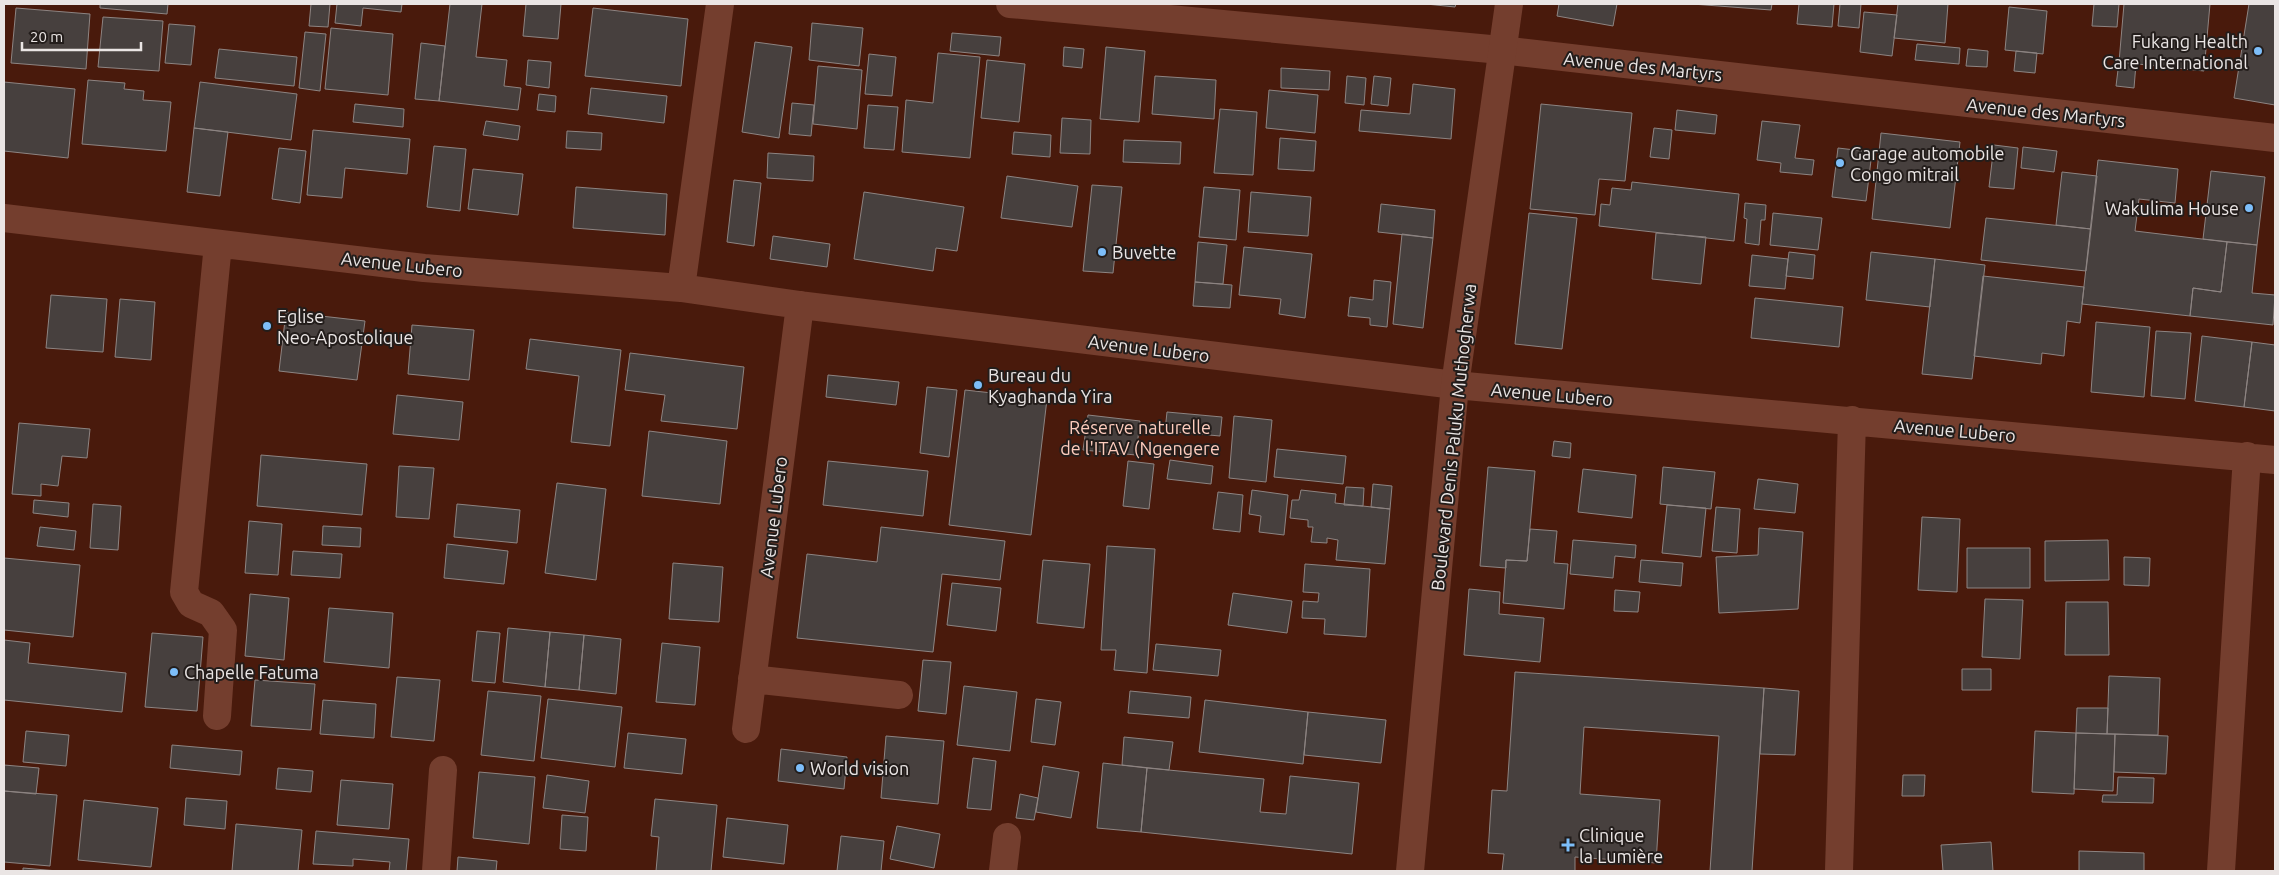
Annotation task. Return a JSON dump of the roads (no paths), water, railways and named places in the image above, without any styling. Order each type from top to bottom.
[{"type":"street","points":[[681,288],[720,4]]},
{"type":"street","name":"Avenue des Martyrs","points":[[1010,4],[1501,50],[2275,138]]},
{"type":"street","name":"Boulevard Denis Paluku Muthogherwa","points":[[1410,871],[1455,385],[1509,4]]},
{"type":"street","name":"Avenue Lubero","points":[[4,218],[424,268],[681,288],[800,305],[1455,385],[2248,456],[2275,460]]},
{"type":"street","points":[[217,716],[223,630],[211,613],[191,604],[184,592],[218,244]]},
{"type":"street","name":"Avenue Lubero","points":[[746,729],[800,305]]},
{"type":"street","points":[[1840,871],[1852,420]]},
{"type":"street","points":[[2221,871],[2248,456]]},
{"type":"street","points":[[752,679],[898,695]]},
{"type":"street","points":[[436,871],[444,770]]},
{"type":"street","points":[[1003,871],[1008,837]]},
{"type":"place","name":"Fukang Health Care International","points":[[2258,51]]},
{"type":"place","name":"Garage automobile Congo mitrail","points":[[1840,163]]},
{"type":"place","name":"Wakulima House","points":[[2249,208]]},
{"type":"place","name":"Buvette","points":[[1102,252]]},
{"type":"place","name":"Eglise Neo-Apostolique","points":[[267,326]]},
{"type":"place","name":"Bureau du Kyaghanda Yira","points":[[978,385]]},
{"type":"place","name":"Chapelle Fatuma","points":[[174,672]]},
{"type":"place","name":"World vision","points":[[800,768]]},
{"type":"place","name":"Clinique la Lumière","points":[[1568,845]]},
{"type":"park label","name":"Réserve naturelle de l'ITAV (Ngengere","points":[[1140,437]]}]
